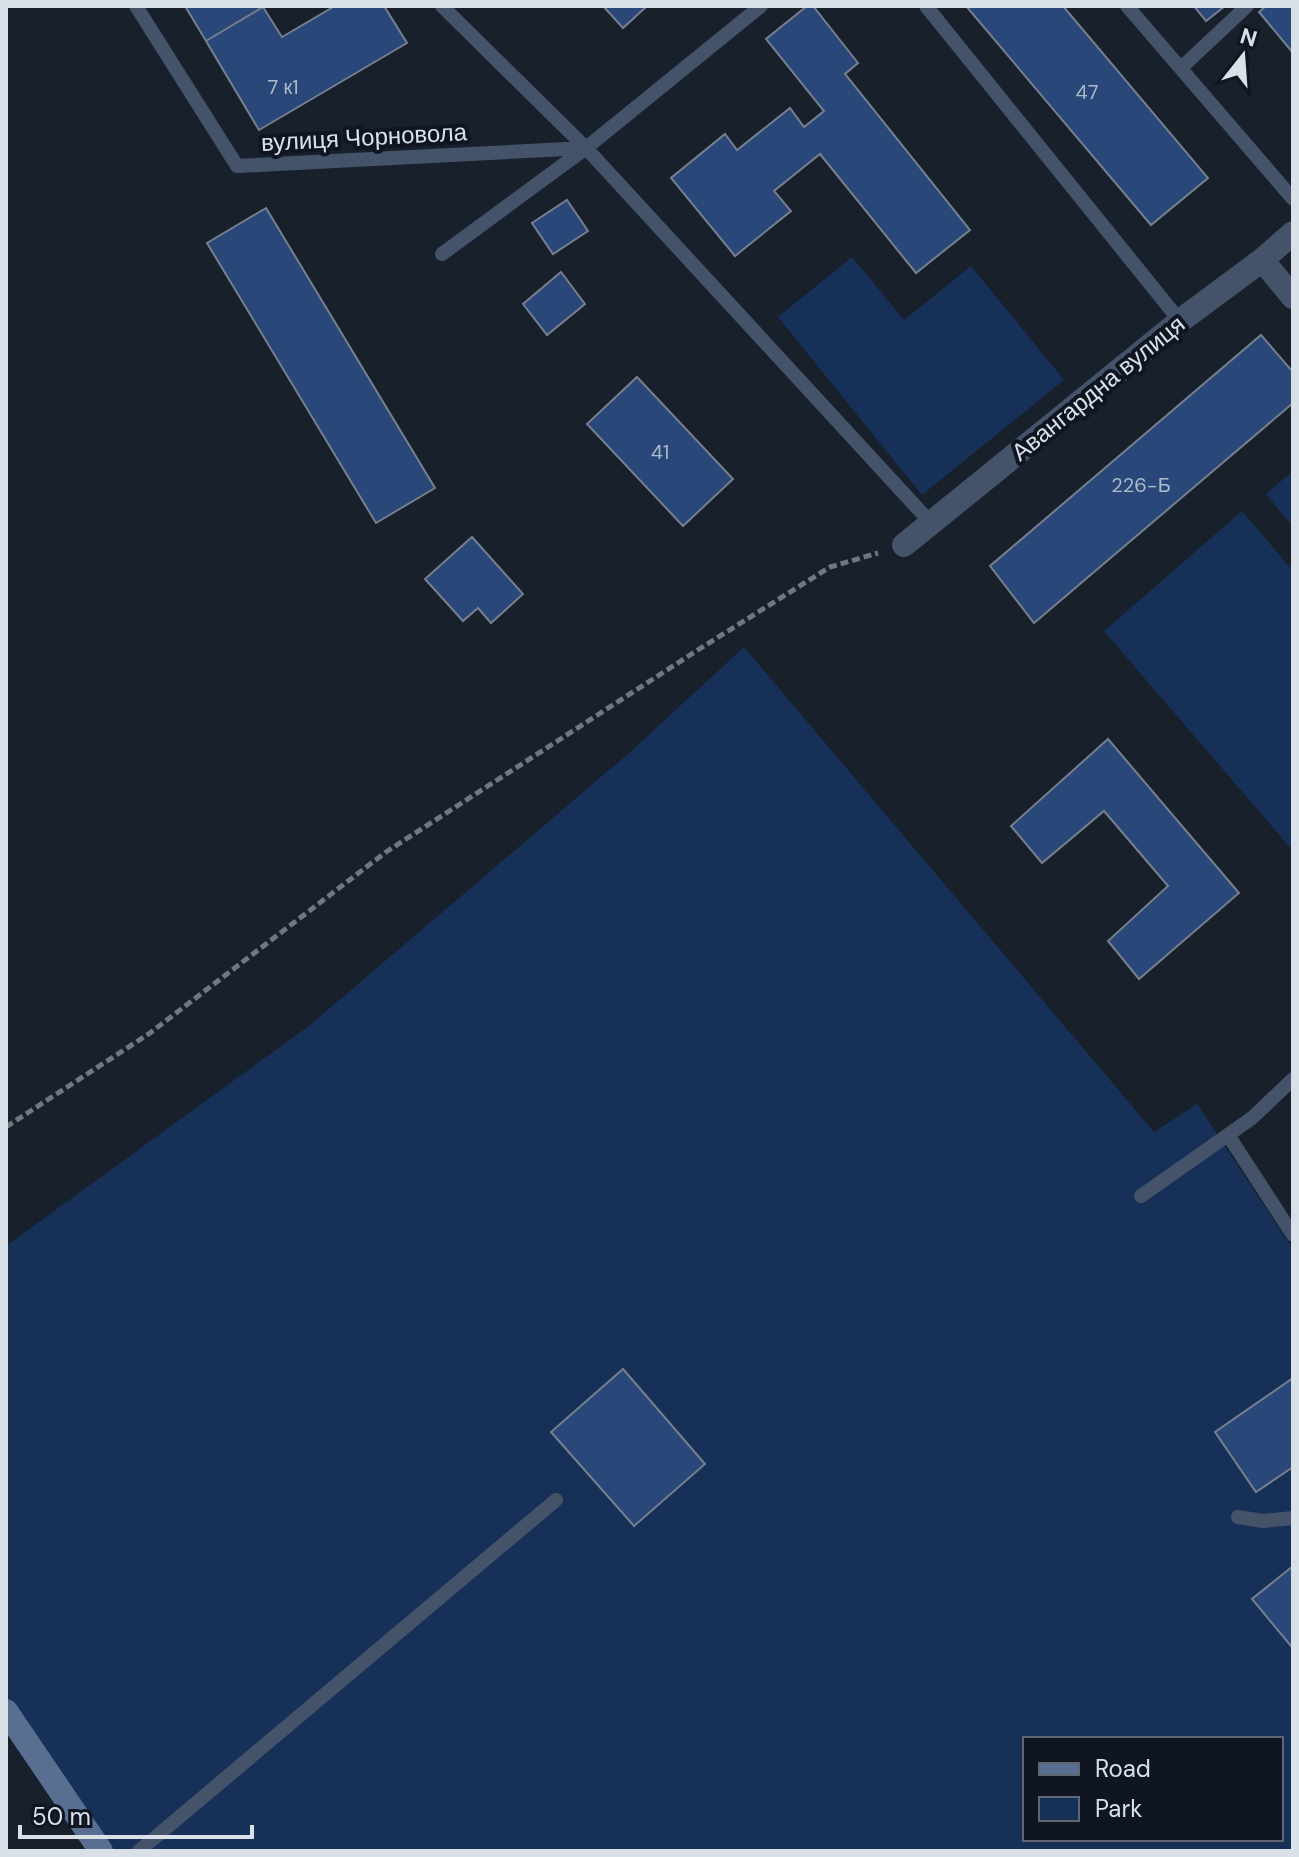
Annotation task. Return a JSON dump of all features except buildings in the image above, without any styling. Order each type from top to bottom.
[{"type":"street","name":"Авангардна вулиця","points":[[904,545],[1293,233]]},
{"type":"street","points":[[1262,260],[1293,297]]},
{"type":"street","points":[[6,1711],[101,1851]]},
{"type":"lane","name":"вулиця Чорновола","points":[[136,6],[237,166],[586,148]]},
{"type":"lane","points":[[442,6],[586,148],[932,524]]},
{"type":"lane","points":[[442,254],[586,148],[761,6]]},
{"type":"lane","points":[[926,6],[1180,321]]},
{"type":"lane","points":[[1127,6],[1293,199]]},
{"type":"lane","points":[[1181,68],[1247,6]]},
{"type":"lane","points":[[1141,1196],[1252,1118],[1293,1079]]},
{"type":"lane","points":[[1228,1135],[1293,1235]]},
{"type":"lane","points":[[139,1851],[556,1500]]},
{"type":"lane","points":[[1238,1517],[1263,1521],[1293,1518]]},
{"type":"path","points":[[6,1127],[150,1033],[386,852],[830,567],[904,545]]},
{"type":"green space","points":[[852,257],[904,320],[971,266],[1064,380],[922,495],[778,317]]},
{"type":"green space","points":[[1293,471],[1293,527],[1266,494]]},
{"type":"green space","points":[[1242,511],[1293,571],[1293,851],[1104,631]]},
{"type":"green space","points":[[744,647],[1154,1132],[1197,1104],[1293,1249],[1293,1851],[90,1851],[6,1727],[6,1246],[310,1025],[629,753]]}]
